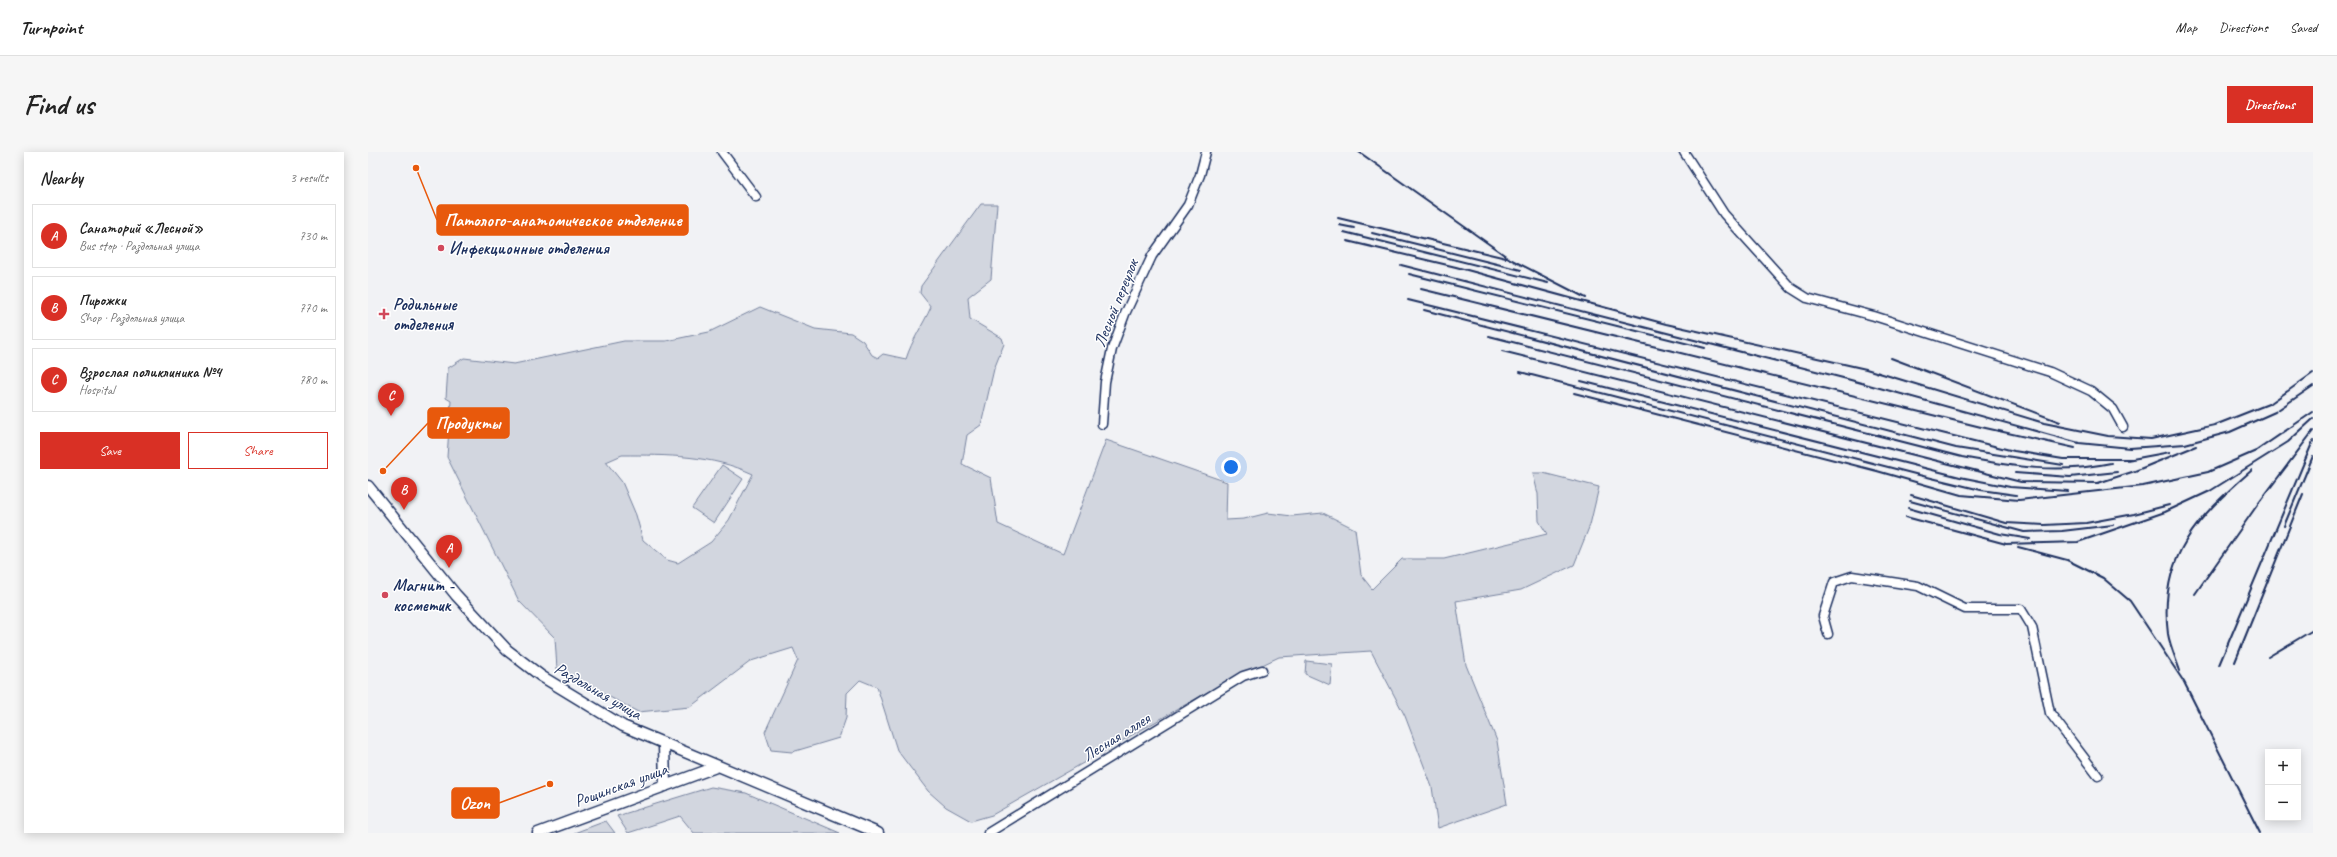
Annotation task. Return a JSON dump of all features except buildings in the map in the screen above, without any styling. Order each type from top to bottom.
[{"type":"main road","name":"Раздольная улица","points":[[368,486],[456,595],[507,650],[541,676],[607,717],[664,744],[716,767],[878,833]]},
{"type":"main road","points":[[664,744],[666,786]]},
{"type":"main road","name":"Рощинская улица","points":[[538,833],[716,767]]},
{"type":"street","points":[[722,152],[756,197]]},
{"type":"street","name":"Лесной переулок","points":[[1102,424],[1105,382],[1112,349],[1125,314],[1152,256],[1188,205],[1200,174],[1206,152]]},
{"type":"street","points":[[1684,152],[1724,214],[1791,288],[1807,298],[1874,316],[2050,372],[2091,391],[2112,409],[2123,427]]},
{"type":"street","points":[[1828,634],[1824,616],[1834,582],[1852,576],[1918,586],[1965,609],[2022,609],[2032,627],[2050,713],[2098,776]]},
{"type":"street","name":"Лесная аллея","points":[[988,833],[1243,676],[1262,670]]},
{"type":"shaded area","points":[[981,204],[997,204],[991,279],[968,297],[970,319],[1002,338],[1004,344],[994,369],[981,425],[967,435],[962,464],[991,478],[998,524],[1063,554],[1106,440],[1227,482],[1226,520],[1244,519],[1268,513],[1292,516],[1323,513],[1355,529],[1361,575],[1372,589],[1402,559],[1444,559],[1547,534],[1539,521],[1538,494],[1533,473],[1543,473],[1599,487],[1590,525],[1574,565],[1521,590],[1456,601],[1466,665],[1497,741],[1507,804],[1438,828],[1432,787],[1405,716],[1371,651],[1279,657],[1220,685],[992,815],[971,821],[946,807],[928,791],[897,750],[877,687],[860,680],[847,693],[846,718],[839,738],[792,752],[771,750],[765,732],[798,660],[793,648],[751,661],[690,707],[638,712],[557,669],[555,638],[519,601],[447,457],[451,401],[446,398],[448,368],[464,358],[514,364],[624,341],[666,341],[709,332],[760,307],[815,329],[851,333],[863,341],[872,355],[878,358],[883,354],[906,359],[911,345],[931,307],[920,293],[921,286]],"holes":[[[622,455],[689,457],[722,463],[753,474],[729,520],[711,542],[678,563],[667,560],[643,540],[636,515],[622,482],[606,462]]]},
{"type":"shaded area","points":[[722,465],[743,479],[714,523],[692,508]]},
{"type":"shaded area","points":[[1306,661],[1332,664],[1330,685],[1305,674]]},
{"type":"shaded area","points":[[711,787],[746,793],[840,833],[694,833],[680,816],[628,833],[617,816]]},
{"type":"shaded area","points":[[606,821],[615,833],[574,833]]},
{"type":"railway","points":[[1359,152],[1510,259],[1586,298]]},
{"type":"railway","points":[[1338,218],[1506,258]]},
{"type":"railway","points":[[1339,225],[1354,228]]},
{"type":"railway","points":[[1344,232],[1548,283]]},
{"type":"railway","points":[[1372,233],[1521,270]]},
{"type":"railway","points":[[1347,241],[1456,267],[1666,324],[1866,369],[2044,423],[2108,436],[2151,439],[2215,425],[2271,403],[2313,373]]},
{"type":"railway","points":[[1401,265],[1847,379],[2079,443],[2130,448],[2185,444],[2230,432],[2275,412],[2313,386]]},
{"type":"railway","points":[[1409,274],[1705,348]]},
{"type":"railway","points":[[1421,289],[1981,427],[2075,448]]},
{"type":"railway","points":[[1408,300],[2014,451],[2063,459],[2131,459]]},
{"type":"railway","points":[[1424,310],[1956,448],[2063,465]]},
{"type":"railway","points":[[1489,336],[1962,457],[2000,464],[2054,469],[2111,463]]},
{"type":"railway","points":[[1502,351],[2021,482],[2098,483],[2135,471],[2196,446]]},
{"type":"railway","points":[[1891,358],[2060,422]]},
{"type":"railway","points":[[1520,372],[1919,475],[1981,490],[2016,495]]},
{"type":"railway","points":[[1581,381],[1960,477],[2010,487],[2068,491]]},
{"type":"railway","points":[[1574,393],[1877,471],[1961,495],[2019,500],[2143,486],[2208,472],[2256,451],[2313,412]]},
{"type":"railway","points":[[1906,517],[2006,544],[2078,542],[2165,512],[2210,491],[2288,442],[2313,419]]},
{"type":"railway","points":[[2195,594],[2258,504],[2313,431]]},
{"type":"railway","points":[[2219,665],[2313,441]]},
{"type":"railway","points":[[2127,460],[2170,452]]},
{"type":"railway","points":[[2284,526],[2313,456]]},
{"type":"railway","points":[[2180,671],[2168,634],[2167,606],[2169,582],[2176,560],[2186,540],[2199,522],[2215,504],[2252,470]]},
{"type":"railway","points":[[2015,473],[2070,477],[2117,472]]},
{"type":"railway","points":[[2235,662],[2303,494]]},
{"type":"railway","points":[[1911,495],[2006,523],[2044,525],[2086,523],[2134,514],[2169,505]]},
{"type":"railway","points":[[1910,501],[2024,532],[2062,531],[2113,525]]},
{"type":"railway","points":[[1908,508],[2000,534],[2030,539]]},
{"type":"railway","points":[[2018,547],[2067,560],[2103,578],[2130,601],[2184,682],[2260,833]]},
{"type":"railway","points":[[2268,657],[2313,630]]},
{"type":"place","name":"Патолого-анатомическое отделение","points":[[416,168]]},
{"type":"place","name":"Инфекционные отделения","points":[[441,248]]},
{"type":"place","name":"Родильные отделения","points":[[384,314]]},
{"type":"place","name":"Взрослая поликлиника №4","points":[[391,416]]},
{"type":"place","name":"Продукты","points":[[383,471]]},
{"type":"place","name":"Пирожки","points":[[404,510]]},
{"type":"place","name":"Санаторий «Лесной»","points":[[449,568]]},
{"type":"place","name":"Магнит - косметик","points":[[385,595]]},
{"type":"place","name":"Ozon","points":[[550,784]]}]
